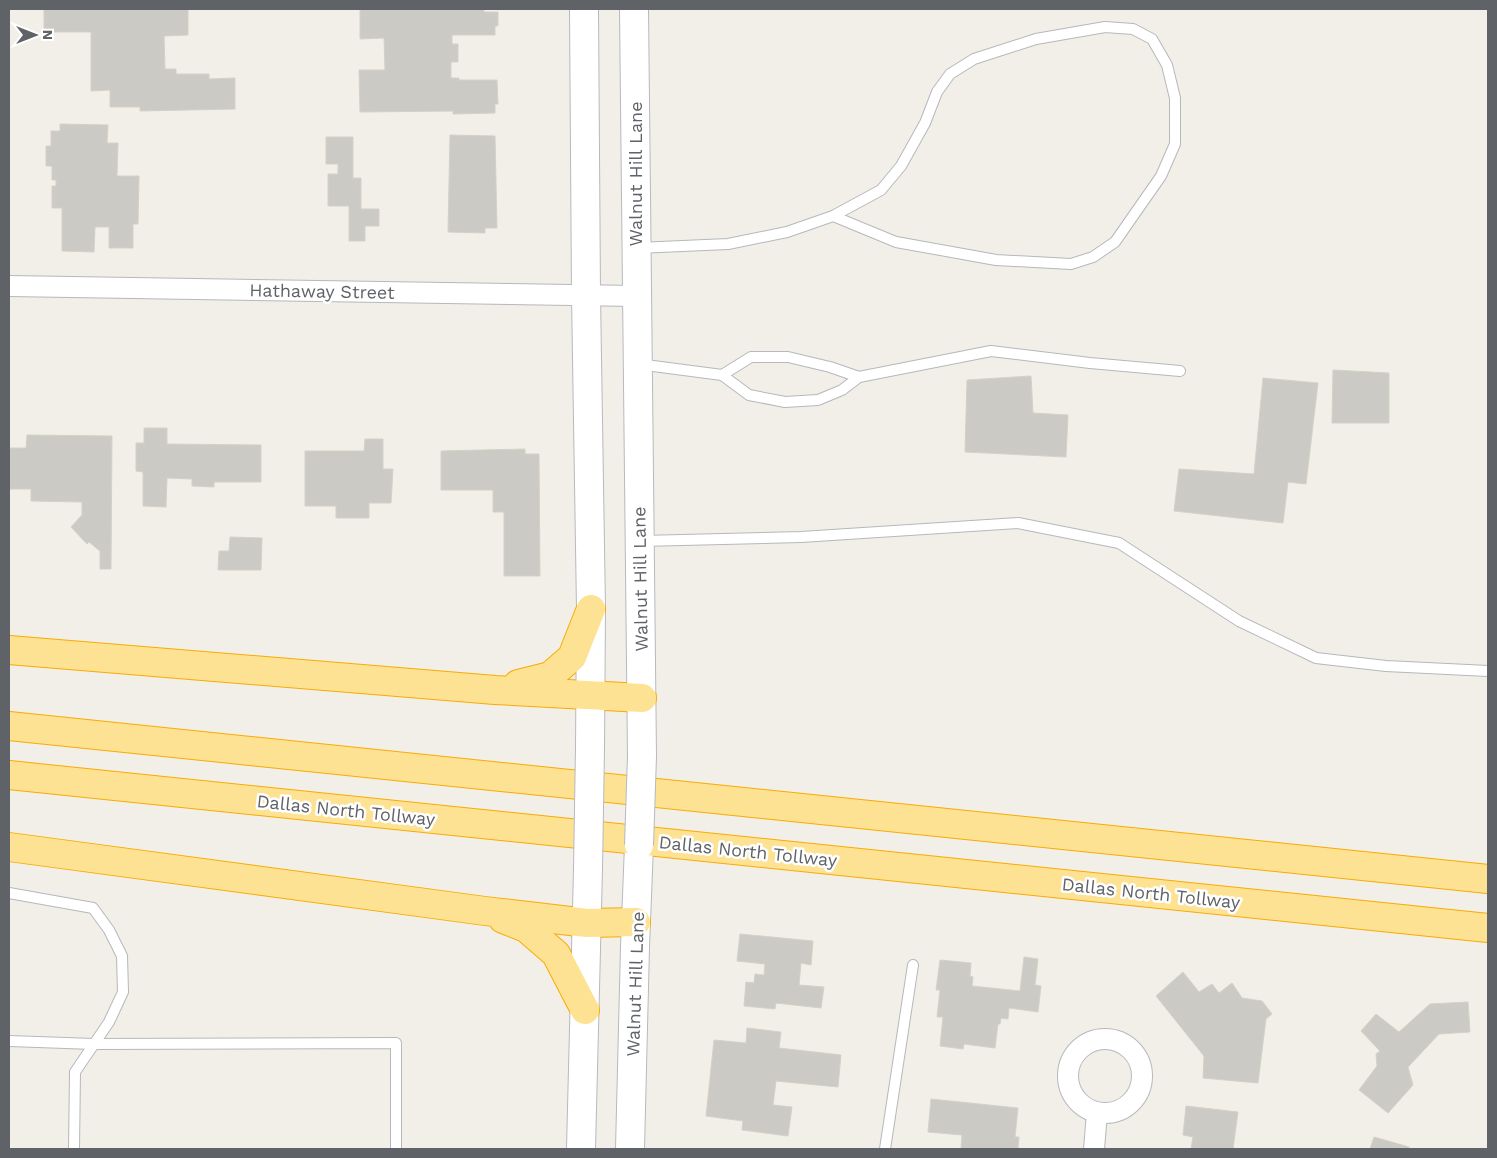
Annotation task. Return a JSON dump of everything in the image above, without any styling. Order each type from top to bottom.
[{"type":"highway","points":[[495,690],[550,676],[572,657],[590,609]]},
{"type":"highway","points":[[9,650],[495,690],[642,698]]},
{"type":"highway","points":[[9,726],[1488,879]]},
{"type":"highway","name":"Dallas North Tollway","points":[[9,775],[1488,928]]},
{"type":"highway","points":[[9,847],[485,911],[587,923],[636,922]]},
{"type":"highway","points":[[485,911],[526,928],[556,954],[584,1010]]},
{"type":"main road","points":[[581,1149],[590,748],[584,9]]},
{"type":"main road","name":"Walnut Hill Lane","points":[[630,1149],[642,756],[634,9]]},
{"type":"street","name":"Hathaway Street","points":[[9,286],[636,296]]},
{"type":"street","points":[[1094,1149],[1097,1113]]},
{"type":"lane","points":[[636,248],[728,244],[787,232],[833,216],[881,190],[901,166],[925,124],[938,92],[950,74],[974,59],[1036,38],[1104,27],[1133,29],[1152,38],[1167,65],[1175,98],[1175,144],[1161,176],[1115,242],[1093,257],[1071,264],[996,260],[896,242],[833,216]]},
{"type":"lane","points":[[637,364],[722,375],[750,395],[785,402],[818,400],[842,390],[859,377],[992,351],[1090,363],[1180,371]]},
{"type":"lane","points":[[722,375],[751,357],[788,357],[830,367],[859,377]]},
{"type":"lane","points":[[640,541],[801,537],[1018,522],[1119,543],[1239,621],[1316,658],[1386,666],[1488,671]]},
{"type":"lane","points":[[9,893],[93,908],[110,930],[122,956],[123,992],[110,1022],[75,1072],[74,1149]]},
{"type":"lane","points":[[885,1149],[913,965]]},
{"type":"lane","points":[[9,1041],[94,1044],[396,1043],[396,1149]]},
{"type":"building","points":[[44,9],[188,9],[188,35],[164,36],[165,69],[176,69],[176,74],[209,74],[209,79],[235,78],[235,109],[140,111],[140,107],[110,107],[110,90],[91,91],[91,32],[44,32]]},
{"type":"building","points":[[360,9],[484,9],[484,12],[498,12],[498,26],[495,26],[495,35],[452,35],[452,44],[458,44],[458,62],[451,62],[451,78],[459,78],[459,80],[497,80],[498,104],[495,104],[495,113],[453,114],[453,111],[360,112],[359,70],[385,70],[384,38],[360,39]]},
{"type":"building","points":[[60,124],[108,125],[107,143],[118,143],[117,176],[139,176],[138,224],[133,224],[133,248],[109,248],[109,227],[95,227],[94,252],[62,251],[62,208],[52,208],[52,186],[56,186],[56,180],[52,180],[52,166],[46,166],[46,146],[51,146],[51,131],[60,131]]},
{"type":"building","points":[[450,135],[495,136],[497,228],[485,228],[485,233],[448,232]]},
{"type":"building","points":[[326,137],[353,137],[353,178],[361,178],[361,209],[379,209],[379,226],[365,226],[365,241],[349,241],[349,206],[328,206],[328,174],[338,174],[338,164],[326,164]]},
{"type":"building","points":[[1333,370],[1389,373],[1389,423],[1332,423]]},
{"type":"building","points":[[1031,376],[1033,413],[1068,415],[1066,457],[965,452],[967,380]]},
{"type":"building","points":[[1263,378],[1318,383],[1306,484],[1288,482],[1283,523],[1174,511],[1179,469],[1254,474]]},
{"type":"building","points":[[144,428],[167,428],[167,444],[261,445],[261,482],[214,482],[214,487],[192,486],[192,479],[167,478],[166,507],[143,506],[143,472],[136,471],[136,443],[144,443]]},
{"type":"building","points":[[27,435],[112,436],[111,569],[100,569],[100,551],[89,542],[87,544],[71,527],[82,515],[82,502],[31,501],[31,489],[9,489],[9,448],[26,448]]},
{"type":"building","points":[[365,439],[383,439],[383,469],[393,469],[391,503],[369,503],[369,518],[336,518],[336,506],[305,506],[305,451],[364,451]]},
{"type":"building","points":[[525,449],[525,454],[539,454],[540,576],[504,576],[504,512],[493,512],[493,490],[441,490],[441,451]]},
{"type":"building","points":[[230,537],[262,538],[261,570],[218,570],[219,551],[229,551]]},
{"type":"building","points":[[740,934],[813,941],[811,965],[801,963],[799,985],[824,987],[821,1008],[776,1003],[775,1009],[744,1006],[746,982],[754,983],[755,974],[764,975],[765,964],[737,961]]},
{"type":"building","points":[[1024,957],[1038,959],[1035,985],[1041,986],[1038,1012],[1009,1008],[1008,1019],[1001,1018],[1000,1024],[998,1024],[995,1048],[964,1044],[963,1049],[940,1046],[943,1017],[937,1017],[940,990],[936,990],[940,960],[971,963],[970,976],[973,977],[972,986],[1020,991]]},
{"type":"building","points":[[1183,972],[1199,992],[1212,984],[1219,993],[1232,983],[1242,998],[1262,1001],[1272,1014],[1266,1019],[1258,1083],[1203,1078],[1204,1056],[1156,996]]},
{"type":"building","points":[[1468,1002],[1470,1032],[1439,1034],[1408,1067],[1413,1085],[1388,1113],[1359,1090],[1377,1066],[1376,1054],[1380,1051],[1361,1031],[1376,1014],[1399,1032],[1430,1004]]},
{"type":"building","points":[[747,1028],[781,1032],[779,1048],[841,1055],[838,1087],[776,1081],[773,1105],[792,1107],[788,1136],[742,1130],[743,1121],[706,1116],[714,1040],[746,1043]]},
{"type":"building","points":[[931,1099],[1018,1108],[1015,1137],[1019,1137],[1018,1149],[961,1149],[962,1135],[928,1132]]},
{"type":"building","points":[[1186,1106],[1238,1112],[1233,1149],[1191,1149],[1193,1137],[1183,1135]]},
{"type":"building","points":[[1374,1137],[1409,1147],[1409,1149],[1370,1149]]}]
